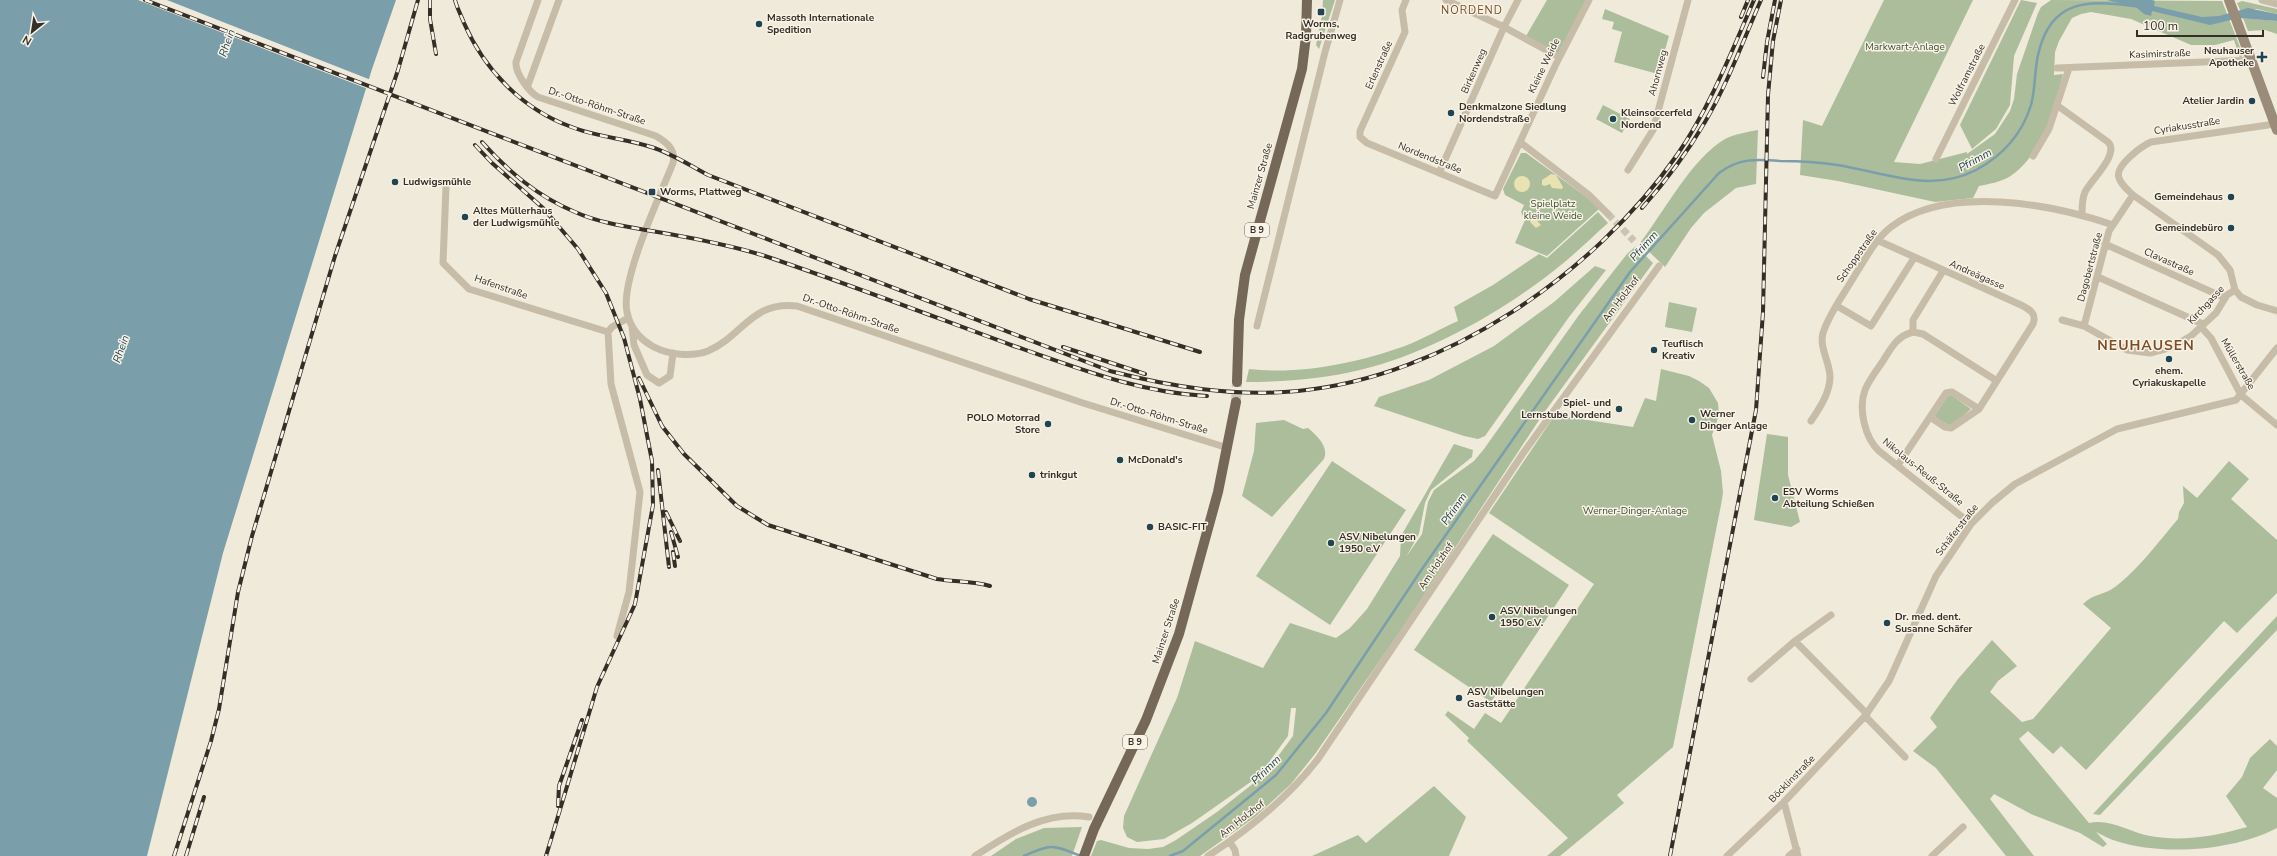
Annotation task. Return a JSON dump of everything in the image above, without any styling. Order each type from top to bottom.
[{"type":"main road","name":"Mainzer Straße","points":[[1237,382],[1239,320],[1244,281],[1302,69],[1306,36],[1307,0]]},
{"type":"main road","points":[[2230,2],[2276,127]]},
{"type":"main road","name":"Mainzer Straße","points":[[1084,856],[1094,818],[1146,720],[1179,634],[1228,448],[1236,402]]},
{"type":"street","points":[[538,0],[516,62],[517,72],[528,85],[559,0]]},
{"type":"street","points":[[1257,326],[1325,52],[1340,0]]},
{"type":"street","name":"Erlenstraße","points":[[1360,137],[1360,131],[1405,32],[1402,10],[1406,0]]},
{"type":"street","points":[[1446,0],[1504,27],[1559,57]]},
{"type":"street","name":"Birkenweg","points":[[1440,173],[1504,27],[1518,0]]},
{"type":"street","name":"Kleine Weide","points":[[1495,196],[1559,57],[1589,0]]},
{"type":"street","name":"Ahornweg","points":[[1628,170],[1653,130],[1688,0]]},
{"type":"street","name":"Wolframstraße","points":[[1936,159],[2015,0]]},
{"type":"street","points":[[2262,0],[2277,4]]},
{"type":"street","name":"Kasimirstraße","points":[[2057,68],[2252,60]]},
{"type":"street","points":[[2033,156],[2046,135],[2058,106],[2064,80],[2069,68]]},
{"type":"street","name":"Dr.-Otto-Röhm-Straße","points":[[528,85],[530,92],[538,97],[656,136],[667,143],[672,150],[673,162],[630,277],[626,303],[628,318],[632,326],[648,343],[660,350],[688,354],[707,351],[766,309],[780,306],[797,306],[1083,403],[1228,448]]},
{"type":"street","points":[[2058,106],[2112,147],[2112,153],[2085,193],[2082,214]]},
{"type":"street","name":"Cyriakusstraße","points":[[2235,290],[2230,270],[2218,255],[2133,195],[2119,178],[2119,170],[2134,152],[2145,144],[2175,137],[2276,127]]},
{"type":"street","name":"Nordendstraße","points":[[1360,137],[1368,144],[1495,196]]},
{"type":"street","points":[[1520,142],[1589,195],[1608,214]]},
{"type":"street","name":"Hafenstraße","points":[[446,187],[443,263],[469,289],[608,332]]},
{"type":"street","name":"Dagobertstraße","points":[[2084,326],[2098,277],[2105,244],[2113,225],[2133,195]]},
{"type":"street","name":"Schoppstraße","points":[[1811,421],[1829,389],[1830,377],[1822,335],[1837,306],[1890,227],[1918,212],[1950,205],[1983,201],[2082,214],[2113,225]]},
{"type":"street","name":"Andreägasse","points":[[1879,242],[2032,311],[2034,315],[2032,324],[1997,381]]},
{"type":"street","name":"Clavastraße","points":[[2105,244],[2225,298]]},
{"type":"street","points":[[1837,306],[1871,326],[1914,258]]},
{"type":"street","name":"Am Holzhof","points":[[1208,856],[1230,842],[1257,821],[1294,788],[1318,759],[1524,452],[1659,266]]},
{"type":"street","points":[[1930,417],[1946,427],[1951,428],[1979,409],[1997,381],[1923,334],[1913,332],[1913,320],[1943,271]]},
{"type":"street","name":"Müllerstraße","points":[[2098,277],[2202,326],[2211,338],[2241,395],[2277,425]]},
{"type":"street","points":[[2235,290],[2251,302],[2277,311]]},
{"type":"street","name":"Kirchgasse","points":[[2084,326],[2127,350],[2145,353],[2176,345],[2202,326],[2216,313],[2225,298],[2235,290]]},
{"type":"street","points":[[617,636],[629,592],[640,492],[611,384],[608,332],[612,327],[628,318]]},
{"type":"street","points":[[2062,320],[2084,326]]},
{"type":"street","points":[[632,326],[634,344],[647,375],[660,383],[670,376],[673,353]]},
{"type":"street","name":"Nikolaus-Reuß-Straße","points":[[1913,332],[1903,336],[1894,343],[1866,388],[1864,398],[1864,419],[1870,440],[1879,452],[1898,465],[1972,524]]},
{"type":"street","name":"Schäferstraße","points":[[1866,715],[1889,681],[1936,576],[1972,524],[1992,503],[2015,484],[2117,429],[2231,402],[2241,395],[2277,348]]},
{"type":"street","points":[[1898,465],[1944,395],[1949,392],[1979,409]]},
{"type":"street","points":[[1751,679],[1795,641],[1831,615]]},
{"type":"street","points":[[1795,641],[1905,756]]},
{"type":"street","name":"Böcklinstraße","points":[[1727,856],[1784,802],[1866,715]]},
{"type":"street","points":[[1784,802],[1797,852],[1789,856]]},
{"type":"street","points":[[975,856],[1013,831],[1042,820],[1069,815],[1094,818]]},
{"type":"street","points":[[1932,856],[1963,827]]},
{"type":"street","points":[[1230,842],[1235,850],[1236,856]]},
{"type":"street","points":[[1939,850],[1944,856]]},
{"type":"green space","points":[[1323,0],[1335,0],[1319,49],[1316,45],[1322,16]]},
{"type":"green space","points":[[1547,0],[1588,0],[1559,55],[1526,36]]},
{"type":"green space","name":"Markwart-Anlage","points":[[1884,0],[1973,0],[1894,162],[1920,164],[1967,152],[1967,154],[1995,134],[2010,111],[2014,99],[2017,74],[2038,13],[2041,7],[2051,0],[2222,1],[2243,55],[2240,58],[2234,40],[2215,45],[2191,45],[2131,19],[2091,12],[2081,14],[2072,18],[2059,41],[2055,52],[2054,75],[2063,74],[2051,117],[2038,145],[2030,157],[2009,177],[1994,183],[1979,186],[1973,198],[1935,202],[1838,181],[1800,175],[1803,120],[1822,126]]},
{"type":"green space","points":[[2021,0],[2037,3],[2014,56],[2010,105],[1996,129],[1972,149],[1960,125]]},
{"type":"green space","points":[[2242,1],[2277,9],[2277,14],[2257,9],[2240,10],[2237,3]]},
{"type":"green space","points":[[1605,9],[1669,36],[1658,74],[1614,62],[1622,32],[1612,29],[1614,22],[1602,19]]},
{"type":"green space","points":[[2243,18],[2277,21],[2277,34],[2265,30],[2248,31]]},
{"type":"green space","name":"Kleinsoccerfeld Nordend","points":[[1603,105],[1630,119],[1622,133],[1596,119]]},
{"type":"green space","points":[[1758,130],[1756,184],[1736,188],[1704,213],[1691,228],[1665,267],[1640,243],[1679,186],[1701,159],[1725,139],[1741,133]]},
{"type":"green space","name":"Spielplatz kleine Weide","points":[[1521,153],[1526,153],[1589,199],[1599,209],[1547,256],[1515,243],[1525,220],[1521,212],[1524,205],[1505,195],[1503,189]]},
{"type":"green space","points":[[1598,212],[1608,223],[1563,264],[1512,301],[1463,330],[1412,354],[1360,370],[1332,376],[1246,382],[1249,369],[1288,370],[1328,366],[1368,358],[1405,346],[1425,337],[1458,321],[1454,307],[1493,285],[1539,254],[1547,258]]},
{"type":"green space","points":[[1636,246],[1653,263],[1543,414],[1401,630],[1315,754],[1291,784],[1255,817],[1200,856],[1091,856],[1097,841],[1101,840],[1129,848],[1148,849],[1163,847],[1217,812],[1264,775],[1293,736],[1296,708],[1291,708],[1288,736],[1267,765],[1252,781],[1192,823],[1164,839],[1137,842],[1127,837],[1123,828],[1124,816],[1177,698],[1195,641],[1263,668],[1290,623],[1336,638],[1350,628],[1367,609],[1400,556],[1401,536],[1454,444],[1473,450],[1472,457],[1431,490],[1425,503],[1419,534],[1406,557],[1422,534],[1428,502],[1434,490],[1474,461],[1484,449],[1579,315],[1627,254]]},
{"type":"green space","points":[[1595,266],[1606,270],[1569,317],[1485,436],[1478,439],[1464,436],[1374,406],[1379,397],[1429,380],[1494,346],[1554,302]]},
{"type":"green space","points":[[1669,302],[1697,308],[1692,332],[1665,327]]},
{"type":"green space","name":"Werner-Dinger-Anlage","points":[[1661,369],[1689,376],[1699,381],[1709,388],[1718,403],[1719,415],[1712,435],[1721,471],[1723,493],[1673,747],[1617,795],[1624,803],[1560,856],[1547,856],[1568,838],[1467,741],[1469,738],[1445,715],[1448,711],[1474,729],[1485,713],[1501,723],[1594,584],[1489,513],[1555,415],[1633,427],[1645,398],[1656,401]]},
{"type":"green space","points":[[1951,395],[1971,409],[1954,424],[1949,425],[1936,418],[1935,415],[1948,396]]},
{"type":"green space","points":[[1284,420],[1303,429],[1308,428],[1315,434],[1324,446],[1325,454],[1324,459],[1272,517],[1242,496],[1254,451],[1256,423]]},
{"type":"green space","name":"ESV Worms Abteilung Schießen","points":[[1767,434],[1788,437],[1788,475],[1800,522],[1791,527],[1754,520]]},
{"type":"green space","name":"ASV Nibelungen 1950 e.V","points":[[1332,461],[1406,510],[1330,625],[1256,576]]},
{"type":"green space","points":[[2229,461],[2249,479],[2231,499],[2277,540],[2277,593],[2237,633],[2224,621],[2086,770],[2061,746],[2053,754],[2028,731],[2019,739],[2089,823],[2104,822],[2142,834],[2162,838],[2187,838],[2223,833],[2247,827],[2226,796],[2242,777],[2250,758],[2270,739],[2277,746],[2277,770],[2263,788],[2277,798],[2277,828],[2260,836],[2240,842],[2198,849],[2176,850],[2134,846],[2113,840],[2096,832],[2107,844],[2103,847],[2080,833],[2031,814],[1994,794],[1990,799],[2034,856],[2006,856],[1936,768],[1913,751],[1937,727],[1930,718],[1958,679],[1992,640],[2017,666],[1998,681],[1990,692],[2022,722],[2033,719],[2111,628],[2083,604],[2087,600],[2115,587],[2132,573],[2156,546],[2178,519],[2179,512],[2184,503],[2183,486],[2197,498]]},
{"type":"green space","name":"ASV Nibelungen 1950 e.V.","points":[[1493,534],[1569,585],[1491,702],[1414,650]]},
{"type":"green space","points":[[2277,616],[2277,630],[2100,815],[2093,814]]},
{"type":"green space","points":[[1434,786],[1466,817],[1449,856],[1312,856],[1358,835],[1366,843]]},
{"type":"green space","points":[[1082,827],[1072,856],[991,856],[1016,839],[1044,828]]},
{"type":"sand","points":[[1551,174],[1556,175],[1563,187],[1562,189],[1552,188],[1550,184],[1545,186],[1542,185],[1542,180]]},
{"type":"sand","points":[[1522,176],[1528,178],[1530,184],[1528,190],[1522,192],[1516,190],[1514,184],[1516,178]]},
{"type":"sand","points":[[1533,216],[1541,225],[1536,228],[1530,222]]},
{"type":"water","name":"Rhein","points":[[0,0],[396,0],[372,69],[223,553],[147,856],[0,856]]},
{"type":"water","points":[[2107,0],[2152,0],[2155,1],[2154,6],[2202,17],[2219,16],[2248,8],[2277,14],[2277,21],[2239,18],[2210,25],[2152,11],[2151,16],[2144,14],[2137,8]]},
{"type":"water","points":[[1032,797],[1037,802],[1032,807],[1027,802]]},
{"type":"pier","points":[[138,0],[167,0],[371,80],[368,89]]},
{"type":"waterway","name":"Pfrimm","points":[[1170,856],[1183,851],[1276,775],[1326,713],[1422,569],[1630,272],[1719,173],[1726,168],[1741,162],[1763,160],[1830,164],[1924,181],[1959,177],[1976,170],[1994,158],[2016,135],[2027,116],[2031,105],[2034,91],[2036,64],[2045,34],[2053,22],[2062,13],[2074,7],[2086,4],[2101,3],[2133,6]]},
{"type":"waterway","name":"Pfrimm","points":[[1024,856],[1047,847],[1058,848],[1081,856]]},
{"type":"tunnel","points":[[1608,214],[1634,241]]},
{"type":"tunnel","points":[[1236,402],[1237,382]]},
{"type":"railway","points":[[145,0],[1110,371],[1180,386],[1227,392],[1250,393],[1298,391],[1353,382],[1408,365],[1461,342],[1512,312],[1559,278],[1603,240],[1643,199],[1677,155],[1689,137],[1710,99],[1754,0]]},
{"type":"railway","points":[[174,856],[211,741],[219,709],[238,592],[252,536],[335,256],[398,70],[418,0]]},
{"type":"railway","points":[[430,0],[430,19],[436,54]]},
{"type":"railway","points":[[455,0],[472,40],[493,71],[520,98],[535,109],[552,118],[579,130],[641,144],[658,150],[673,156],[708,175],[1029,299],[1200,352]]},
{"type":"railway","points":[[1741,17],[1748,0]]},
{"type":"railway","points":[[1642,208],[1676,166],[1705,122],[1728,77],[1761,0]]},
{"type":"railway","points":[[1763,77],[1767,42],[1775,0]]},
{"type":"railway","points":[[1670,856],[1756,410],[1763,312],[1768,95],[1773,41],[1781,0]]},
{"type":"railway","points":[[482,142],[513,173],[536,191],[561,206],[583,215],[610,223],[706,241],[765,256],[1011,345],[1108,378],[1157,390],[1207,396]]},
{"type":"railway","points":[[475,145],[492,163],[543,208],[578,249],[606,293],[624,338],[640,399],[652,461],[653,505],[635,604],[597,687],[546,856]]},
{"type":"railway","points":[[1063,347],[1145,374]]},
{"type":"railway","points":[[639,378],[662,426],[684,454],[737,506],[768,525],[937,579],[977,583],[990,586]]},
{"type":"railway","points":[[658,470],[669,567]]},
{"type":"railway","points":[[666,512],[680,541]]},
{"type":"railway","points":[[671,532],[678,557]]},
{"type":"railway","points":[[673,552],[675,566]]},
{"type":"railway","points":[[558,806],[559,786],[582,720]]},
{"type":"railway","points":[[186,856],[204,797]]},
{"type":"place","name":"Worms, Radgrubenweg","points":[[1321,12]]},
{"type":"place","name":"Massoth Internationale Spedition","points":[[759,24]]},
{"type":"place","name":"Neuhauser Apotheke","points":[[2262,57]]},
{"type":"place","name":"Atelier Jardin","points":[[2252,101]]},
{"type":"place","name":"Denkmalzone Siedlung Nordendstraße","points":[[1451,113]]},
{"type":"place","name":"Kleinsoccerfeld Nordend","points":[[1613,119]]},
{"type":"place","name":"Ludwigsmühle","points":[[395,182]]},
{"type":"place","name":"Worms, Plattweg","points":[[652,192]]},
{"type":"place","name":"Gemeindehaus","points":[[2231,197]]},
{"type":"place","name":"Altes Müllerhaus der Ludwigsmühle","points":[[465,217]]},
{"type":"place","name":"Gemeindebüro","points":[[2231,228]]},
{"type":"place","name":"Teuflisch Kreativ","points":[[1654,350]]},
{"type":"place","name":"ehem. Cyriakuskapelle","points":[[2169,359]]},
{"type":"place","name":"Spiel- und Lernstube Nordend","points":[[1619,409]]},
{"type":"place","name":"Werner Dinger Anlage","points":[[1692,420]]},
{"type":"place","name":"POLO Motorrad Store","points":[[1048,424]]},
{"type":"place","name":"McDonald's","points":[[1120,460]]},
{"type":"place","name":"trinkgut","points":[[1032,475]]},
{"type":"place","name":"ESV Worms Abteilung Schießen","points":[[1775,498]]},
{"type":"place","name":"BASIC-FIT","points":[[1150,527]]},
{"type":"place","name":"ASV Nibelungen 1950 e.V","points":[[1331,543]]},
{"type":"place","name":"ASV Nibelungen 1950 e.V.","points":[[1492,617]]},
{"type":"place","name":"Dr. med. dent. Susanne Schäfer","points":[[1887,623]]},
{"type":"place","name":"ASV Nibelungen Gaststätte","points":[[1459,698]]},
{"type":"district","name":"NORDEND","points":[[1472,10]]},
{"type":"district","name":"NEUHAUSEN","points":[[2146,345]]}]
